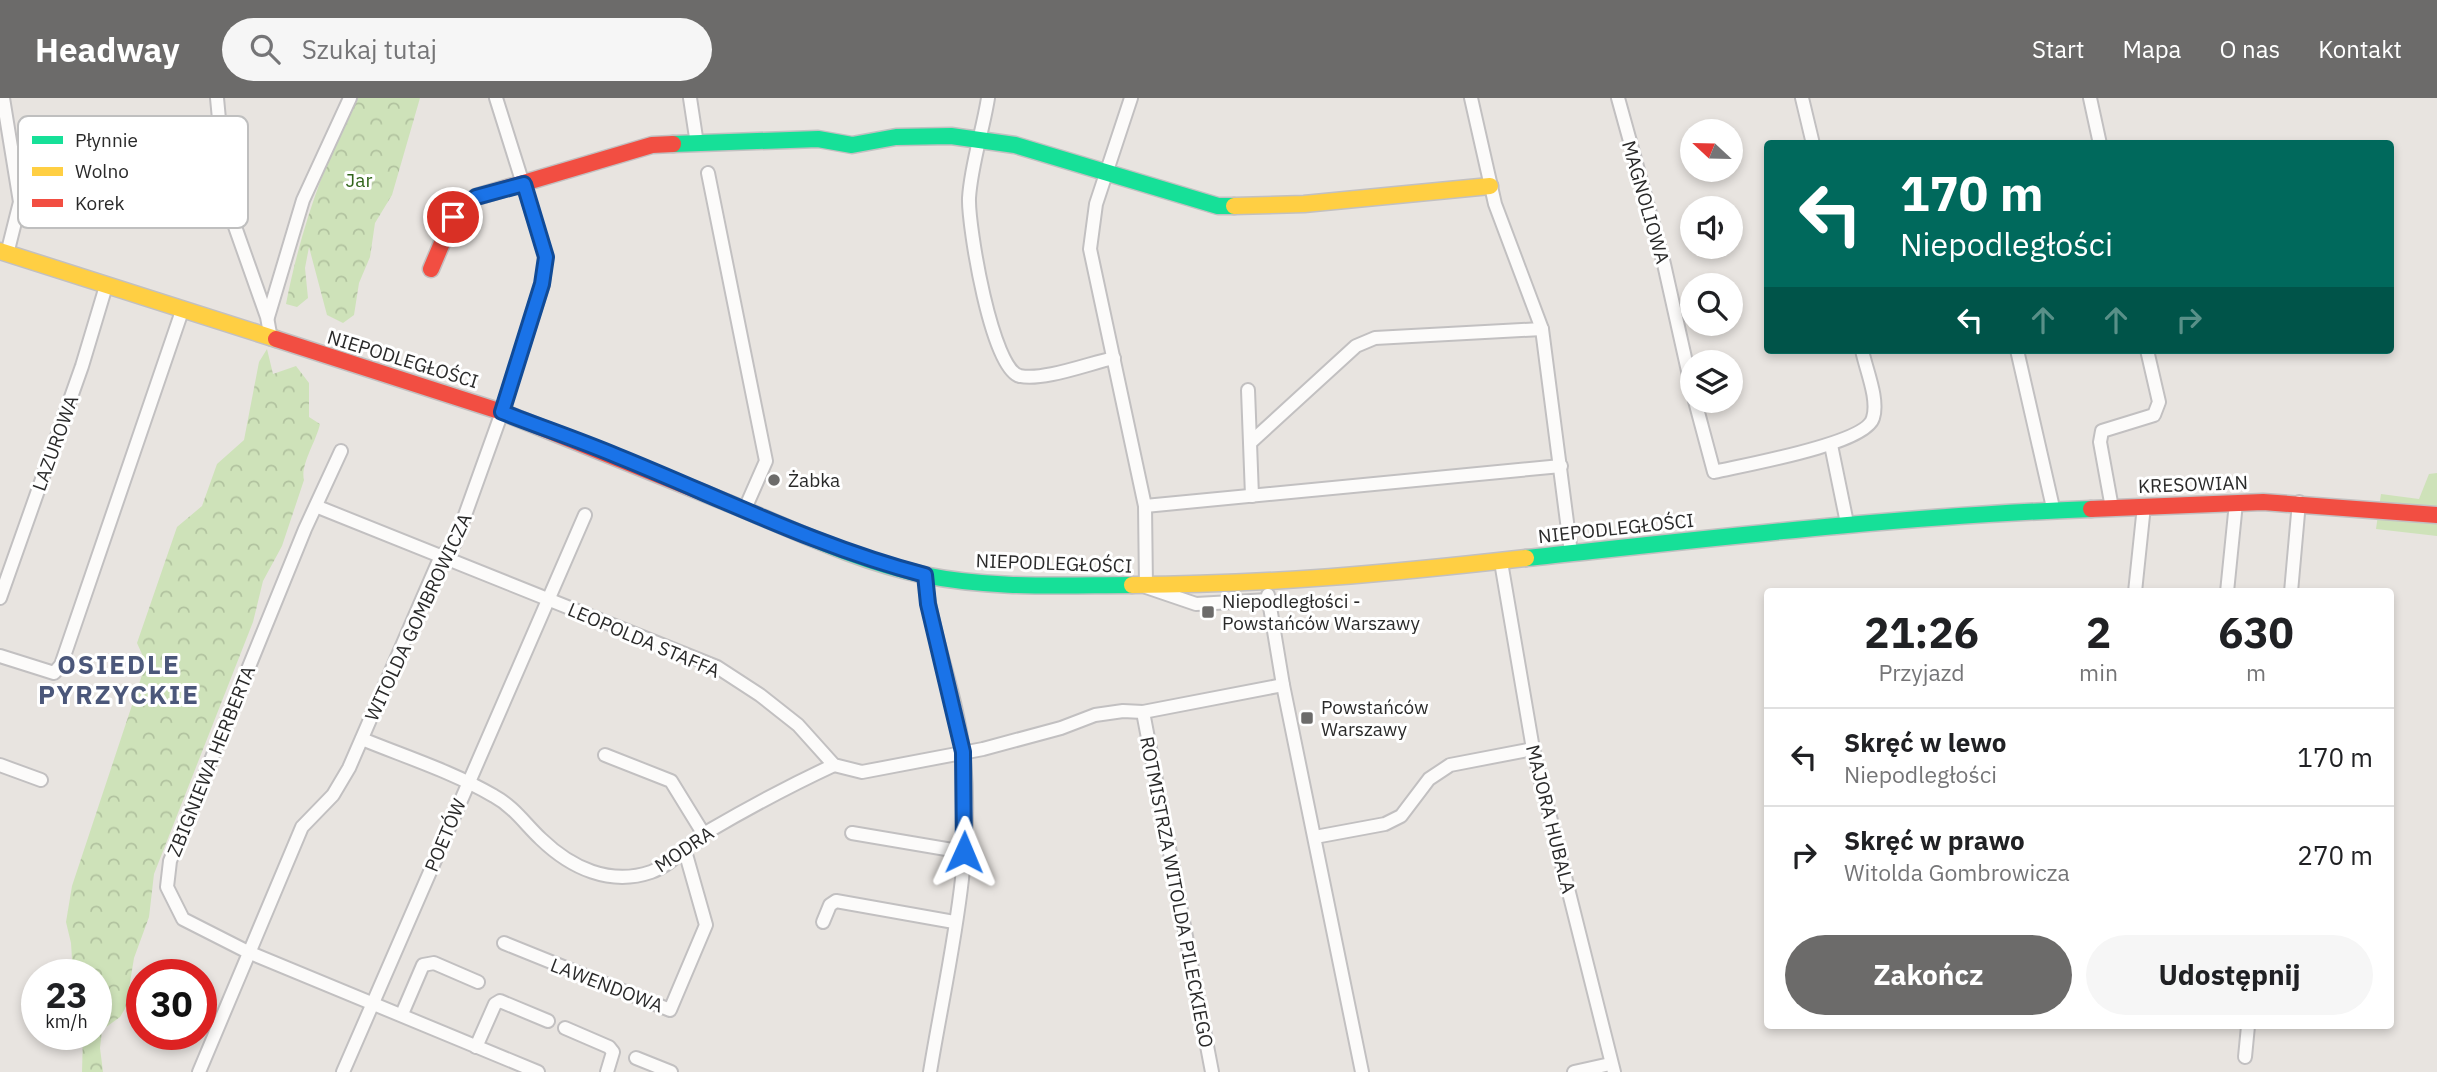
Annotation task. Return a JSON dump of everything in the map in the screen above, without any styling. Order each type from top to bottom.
[{"type":"street","points":[[3,98],[18,190]]},
{"type":"street","points":[[217,98],[219,116]]},
{"type":"street","points":[[267,317],[303,200],[350,98]]},
{"type":"street","name":"WITOLDA GOMBROWICZA","points":[[198,1072],[302,827],[333,794],[362,739],[441,556],[455,543],[502,412],[542,284],[546,257],[496,98]]},
{"type":"street","points":[[690,98],[697,144]]},
{"type":"street","points":[[988,98],[969,195],[969,225],[998,350],[1008,370],[1019,376],[1038,376],[1114,358]]},
{"type":"street","points":[[1131,98],[1091,227],[1090,250],[1145,506],[1146,587],[1196,604],[1269,600]]},
{"type":"street","points":[[1471,98],[1490,186],[1542,329],[1571,553]]},
{"type":"street","name":"MAGNOLIOWA","points":[[1618,98],[1664,264],[1683,350]]},
{"type":"street","points":[[1802,98],[1812,140]]},
{"type":"street","points":[[2090,98],[2099,140]]},
{"type":"street","points":[[431,269],[453,217],[476,197],[652,145],[818,139],[852,145],[896,137],[982,138],[1015,145],[1218,206],[1304,204],[1490,186]]},
{"type":"street","points":[[708,173],[766,461],[744,511]]},
{"type":"street","points":[[4,253],[18,208]]},
{"type":"street","points":[[235,228],[267,317],[271,340]]},
{"type":"street","name":"NIEPODLEGŁOŚCI","points":[[4,253],[502,412],[870,561],[925,575],[1011,585],[1146,587],[1266,583],[1501,562],[1950,514]]},
{"type":"street","name":"LAZUROWA","points":[[0,598],[82,366],[106,286]]},
{"type":"street","points":[[0,656],[54,673],[61,665],[182,311]]},
{"type":"street","points":[[1251,442],[1356,346],[1375,338],[1542,329]]},
{"type":"street","points":[[1698,413],[1714,472],[1832,445],[1866,431],[1872,422],[1875,409],[1863,354]]},
{"type":"street","points":[[2018,354],[2054,512]]},
{"type":"street","points":[[2112,508],[2100,442],[2102,431],[2154,415],[2158,410],[2159,402],[2148,354]]},
{"type":"street","points":[[1248,390],[1252,496]]},
{"type":"street","points":[[1832,445],[1847,523]]},
{"type":"street","name":"ZBIGNIEWA HERBERTA","points":[[341,451],[318,507],[305,529],[168,870],[167,887],[183,919],[248,952],[538,1072]]},
{"type":"street","points":[[1145,506],[1561,466]]},
{"type":"street","points":[[2291,588],[2299,502]]},
{"type":"street","name":"KRESOWIAN","points":[[1950,514],[2299,502],[2437,515]]},
{"type":"street","points":[[2227,588],[2236,503]]},
{"type":"street","points":[[2136,588],[2144,506]]},
{"type":"street","name":"LEOPOLDA STAFFA","points":[[318,507],[717,667],[760,695],[798,725],[834,765]]},
{"type":"street","name":"LEOPOLDA STAFFA","points":[[549,600],[585,515]]},
{"type":"street","name":"MAJORA HUBALA","points":[[1501,562],[1533,749],[1612,1068]]},
{"type":"street","points":[[925,575],[928,604],[963,752],[964,852],[930,1072]]},
{"type":"street","points":[[1266,583],[1283,685],[1362,1072]]},
{"type":"street","name":"POETÓW","points":[[343,1072],[549,600]]},
{"type":"street","points":[[834,765],[862,772],[963,752],[1061,728],[1095,715],[1123,711],[1143,712],[1283,685]]},
{"type":"street","name":"ROTMISTRZA WITOLDA PILECKIEGO","points":[[1143,712],[1212,1072]]},
{"type":"street","points":[[362,739],[467,783]]},
{"type":"street","points":[[1315,837],[1393,820],[1411,804],[1429,779],[1450,765],[1533,749]]},
{"type":"street","points":[[605,755],[671,781],[703,833]]},
{"type":"street","points":[[0,765],[41,780]]},
{"type":"street","name":"MODRA","points":[[467,783],[495,796],[519,814],[541,839],[569,862],[598,875],[631,878],[655,871],[685,851],[703,833],[834,765]]},
{"type":"street","points":[[852,833],[964,852]]},
{"type":"street","name":"LAWENDOWA","points":[[504,943],[670,1010],[706,925],[685,851]]},
{"type":"street","points":[[823,922],[830,905],[836,901],[954,922]]},
{"type":"street","points":[[402,1014],[423,965],[434,963],[478,982]]},
{"type":"street","points":[[476,1047],[495,1004],[500,1001],[548,1021]]},
{"type":"street","points":[[565,1028],[609,1047],[613,1052],[607,1072]]},
{"type":"street","points":[[2245,1057],[2248,1029]]},
{"type":"street","points":[[636,1058],[671,1072]]},
{"type":"street","points":[[1574,1072],[1612,1068]]},
{"type":"green space","name":"Jar","points":[[355,98],[420,98],[392,195],[375,223],[370,257],[359,283],[354,315],[343,323],[327,315],[309,247],[305,268],[308,298],[297,307],[286,304],[298,250],[314,199]]},
{"type":"green space","points":[[267,349],[273,374],[296,366],[309,383],[309,417],[320,424],[306,460],[304,480],[282,546],[263,581],[253,622],[154,874],[149,917],[134,959],[126,959],[126,1007],[120,1017],[112,1023],[112,959],[72,959],[66,922],[72,886],[146,663],[137,643],[177,527],[202,506],[217,464],[244,440],[259,362]]},
{"type":"green space","points":[[2437,473],[2437,536],[2376,529],[2381,494],[2419,499],[2429,474]]},
{"type":"green space","points":[[83,1050],[100,1050],[103,1072],[82,1072]]},
{"type":"traffic: fast","points":[[673,144],[818,139],[852,145],[896,137],[951,136],[1015,145],[1218,206],[1234,206]]},
{"type":"traffic: fast","points":[[728,503],[849,553],[924,575],[1002,584],[1132,585]]},
{"type":"traffic: fast","points":[[1526,558],[1878,522],[2091,509]]},
{"type":"traffic: slow","points":[[1234,206],[1304,204],[1490,186]]},
{"type":"traffic: slow","points":[[0,251],[276,339]]},
{"type":"traffic: slow","points":[[1132,585],[1329,577],[1526,558]]},
{"type":"traffic: jam","points":[[431,269],[453,217],[476,197],[652,145],[673,144]]},
{"type":"traffic: jam","points":[[276,339],[502,412],[728,503]]},
{"type":"traffic: jam","points":[[2091,509],[2263,502],[2437,515]]},
{"type":"place","name":"Żabka","points":[[774,480]]},
{"type":"place","name":"Niepodległości - Powstańców Warszawy","points":[[1208,612]]},
{"type":"place","name":"Powstańców Warszawy","points":[[1307,718]]},
{"type":"district","name":"OSIEDLE PYRZYCKIE","points":[[119,680]]},
{"type":"route","points":[[453,217],[476,197],[524,184],[546,257],[542,284],[502,412],[616,456],[818,541],[870,561],[925,575],[928,604],[963,752],[964,852]]}]
